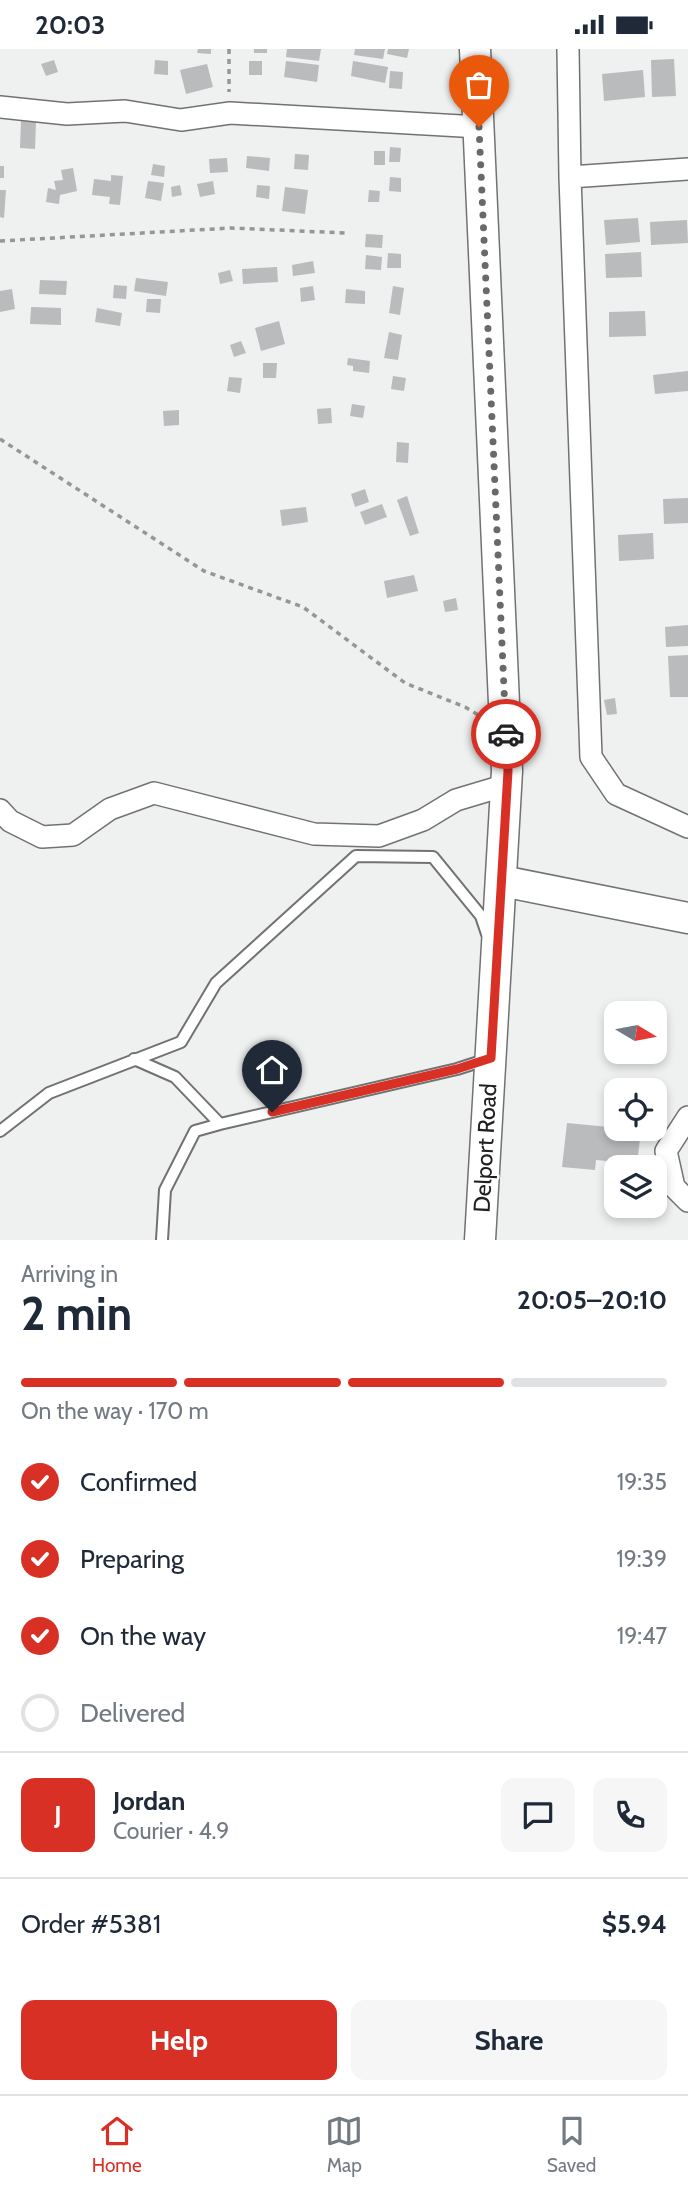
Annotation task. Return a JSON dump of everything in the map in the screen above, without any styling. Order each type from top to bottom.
[{"type":"main road","name":"Delport Road","points":[[475,49],[508,771],[480,1240]]},
{"type":"main road","points":[[502,881],[688,918]]},
{"type":"street","points":[[568,49],[570,177],[591,757],[617,794],[688,827]]},
{"type":"street","points":[[0,107],[67,114],[125,111],[181,120],[230,113],[479,127]]},
{"type":"street","points":[[570,177],[688,169]]},
{"type":"street","points":[[0,810],[10,821],[42,837],[73,835],[110,809],[154,793],[314,834],[379,836],[423,820],[456,800],[506,785]]},
{"type":"street","points":[[688,1117],[666,1151],[674,1187],[688,1201]]},
{"type":"lane","points":[[0,1132],[49,1093],[181,1042],[216,983],[356,856],[433,857],[481,916],[496,967]]},
{"type":"lane","points":[[162,1240],[165,1190],[195,1131],[457,1069],[491,1058]]},
{"type":"lane","points":[[134,1059],[174,1077],[220,1124]]},
{"type":"path","points":[[229,49],[230,113]]},
{"type":"path","points":[[0,241],[230,228],[346,233]]},
{"type":"path","points":[[0,439],[204,571],[303,607],[405,683],[465,707],[506,731]]},
{"type":"building","points":[[198,49],[211,49],[211,54],[197,53]]},
{"type":"building","points":[[254,49],[267,49],[267,53],[254,53]]},
{"type":"building","points":[[287,49],[321,49],[319,61],[286,57]]},
{"type":"building","points":[[355,49],[385,49],[383,59],[354,55]]},
{"type":"building","points":[[388,49],[409,49],[407,58],[387,54]]},
{"type":"building","points":[[674,59],[676,96],[652,97],[651,60]]},
{"type":"building","points":[[54,60],[58,72],[46,76],[41,64]]},
{"type":"building","points":[[155,60],[168,61],[168,75],[154,74]]},
{"type":"building","points":[[249,61],[262,61],[262,75],[249,75]]},
{"type":"building","points":[[286,61],[319,65],[317,82],[284,77]]},
{"type":"building","points":[[353,61],[388,67],[385,83],[351,76]]},
{"type":"building","points":[[207,64],[213,87],[186,94],[180,70]]},
{"type":"building","points":[[643,70],[645,97],[604,101],[602,74]]},
{"type":"building","points":[[390,71],[403,72],[402,89],[389,88]]},
{"type":"building","points":[[21,121],[36,122],[35,149],[20,148]]},
{"type":"building","points":[[390,147],[401,148],[400,162],[389,162]]},
{"type":"building","points":[[374,151],[385,151],[385,165],[374,165]]},
{"type":"building","points":[[295,154],[309,155],[308,170],[294,169]]},
{"type":"building","points":[[247,156],[270,158],[269,171],[246,168]]},
{"type":"building","points":[[227,158],[228,172],[210,173],[209,159]]},
{"type":"building","points":[[153,164],[165,166],[164,177],[151,175]]},
{"type":"building","points":[[0,166],[4,166],[4,178],[0,178]]},
{"type":"building","points":[[73,168],[77,191],[60,195],[59,204],[46,202],[48,188],[56,190],[54,181],[63,180],[61,170]]},
{"type":"building","points":[[111,175],[123,176],[120,205],[109,204],[110,197],[92,195],[94,179],[111,181]]},
{"type":"building","points":[[390,177],[401,178],[401,192],[389,191]]},
{"type":"building","points":[[148,181],[164,183],[161,201],[145,198]]},
{"type":"building","points":[[213,181],[215,194],[200,197],[197,184]]},
{"type":"building","points":[[180,185],[182,195],[172,197],[171,187]]},
{"type":"building","points":[[257,185],[270,186],[269,199],[256,197]]},
{"type":"building","points":[[285,187],[308,190],[305,214],[282,211]]},
{"type":"building","points":[[0,190],[6,190],[4,218],[0,217]]},
{"type":"building","points":[[369,190],[380,191],[379,202],[368,202]]},
{"type":"building","points":[[638,218],[640,242],[606,245],[604,220]]},
{"type":"building","points":[[687,220],[688,243],[651,245],[650,222]]},
{"type":"building","points":[[366,234],[383,235],[382,248],[365,247]]},
{"type":"building","points":[[641,252],[642,277],[606,278],[605,254]]},
{"type":"building","points":[[388,253],[401,254],[401,268],[387,268]]},
{"type":"building","points":[[366,255],[382,257],[381,270],[365,269]]},
{"type":"building","points":[[313,261],[315,273],[293,276],[292,265]]},
{"type":"building","points":[[277,267],[278,282],[243,284],[242,269]]},
{"type":"building","points":[[230,270],[233,281],[220,284],[218,273]]},
{"type":"building","points":[[136,278],[168,282],[166,296],[134,291]]},
{"type":"building","points":[[40,280],[67,281],[66,295],[39,294]]},
{"type":"building","points":[[114,285],[127,286],[126,299],[113,298]]},
{"type":"building","points":[[313,286],[315,300],[301,302],[300,288]]},
{"type":"building","points":[[393,286],[404,288],[400,315],[389,313]]},
{"type":"building","points":[[12,289],[15,309],[0,312],[0,291]]},
{"type":"building","points":[[346,289],[365,291],[365,304],[345,303]]},
{"type":"building","points":[[147,299],[161,299],[160,313],[146,312]]},
{"type":"building","points":[[31,307],[61,308],[61,325],[30,324]]},
{"type":"building","points":[[97,308],[122,313],[120,326],[95,322]]},
{"type":"building","points":[[645,311],[646,336],[609,337],[609,312]]},
{"type":"building","points":[[279,321],[285,344],[261,351],[255,328]]},
{"type":"building","points":[[389,332],[402,335],[398,360],[384,358]]},
{"type":"building","points":[[241,341],[246,353],[234,357],[230,345]]},
{"type":"building","points":[[348,358],[370,361],[369,373],[353,371],[353,366],[347,365]]},
{"type":"building","points":[[263,363],[277,363],[276,378],[263,378]]},
{"type":"building","points":[[688,371],[688,391],[655,394],[653,375]]},
{"type":"building","points":[[393,376],[406,378],[404,391],[391,389]]},
{"type":"building","points":[[229,377],[242,378],[240,393],[227,391]]},
{"type":"building","points":[[352,404],[365,406],[363,418],[350,416]]},
{"type":"building","points":[[331,408],[332,423],[318,424],[317,409]]},
{"type":"building","points":[[179,410],[179,425],[164,426],[163,411]]},
{"type":"building","points":[[397,442],[409,443],[408,463],[396,462]]},
{"type":"building","points":[[365,489],[369,502],[355,507],[351,494]]},
{"type":"building","points":[[407,496],[419,533],[410,536],[397,500]]},
{"type":"building","points":[[688,498],[688,523],[664,524],[663,499]]},
{"type":"building","points":[[382,504],[387,517],[365,525],[360,512]]},
{"type":"building","points":[[306,507],[308,522],[282,526],[280,510]]},
{"type":"building","points":[[653,533],[654,559],[619,561],[618,535]]},
{"type":"building","points":[[414,575],[418,591],[387,598],[384,581]]},
{"type":"building","points":[[456,598],[458,610],[445,612],[443,601]]},
{"type":"building","points":[[688,625],[688,646],[666,647],[665,627]]},
{"type":"building","points":[[688,655],[688,697],[670,697],[668,656]]},
{"type":"building","points":[[615,698],[617,714],[607,715],[604,700]]},
{"type":"building","points":[[567,1123],[604,1126],[604,1141],[640,1141],[638,1155],[604,1155],[604,1161],[596,1160],[595,1170],[562,1167]]},
{"type":"way so far","points":[[479,127],[506,734]]},
{"type":"route","points":[[272,1112],[457,1069],[491,1058],[508,771],[506,734]]}]
